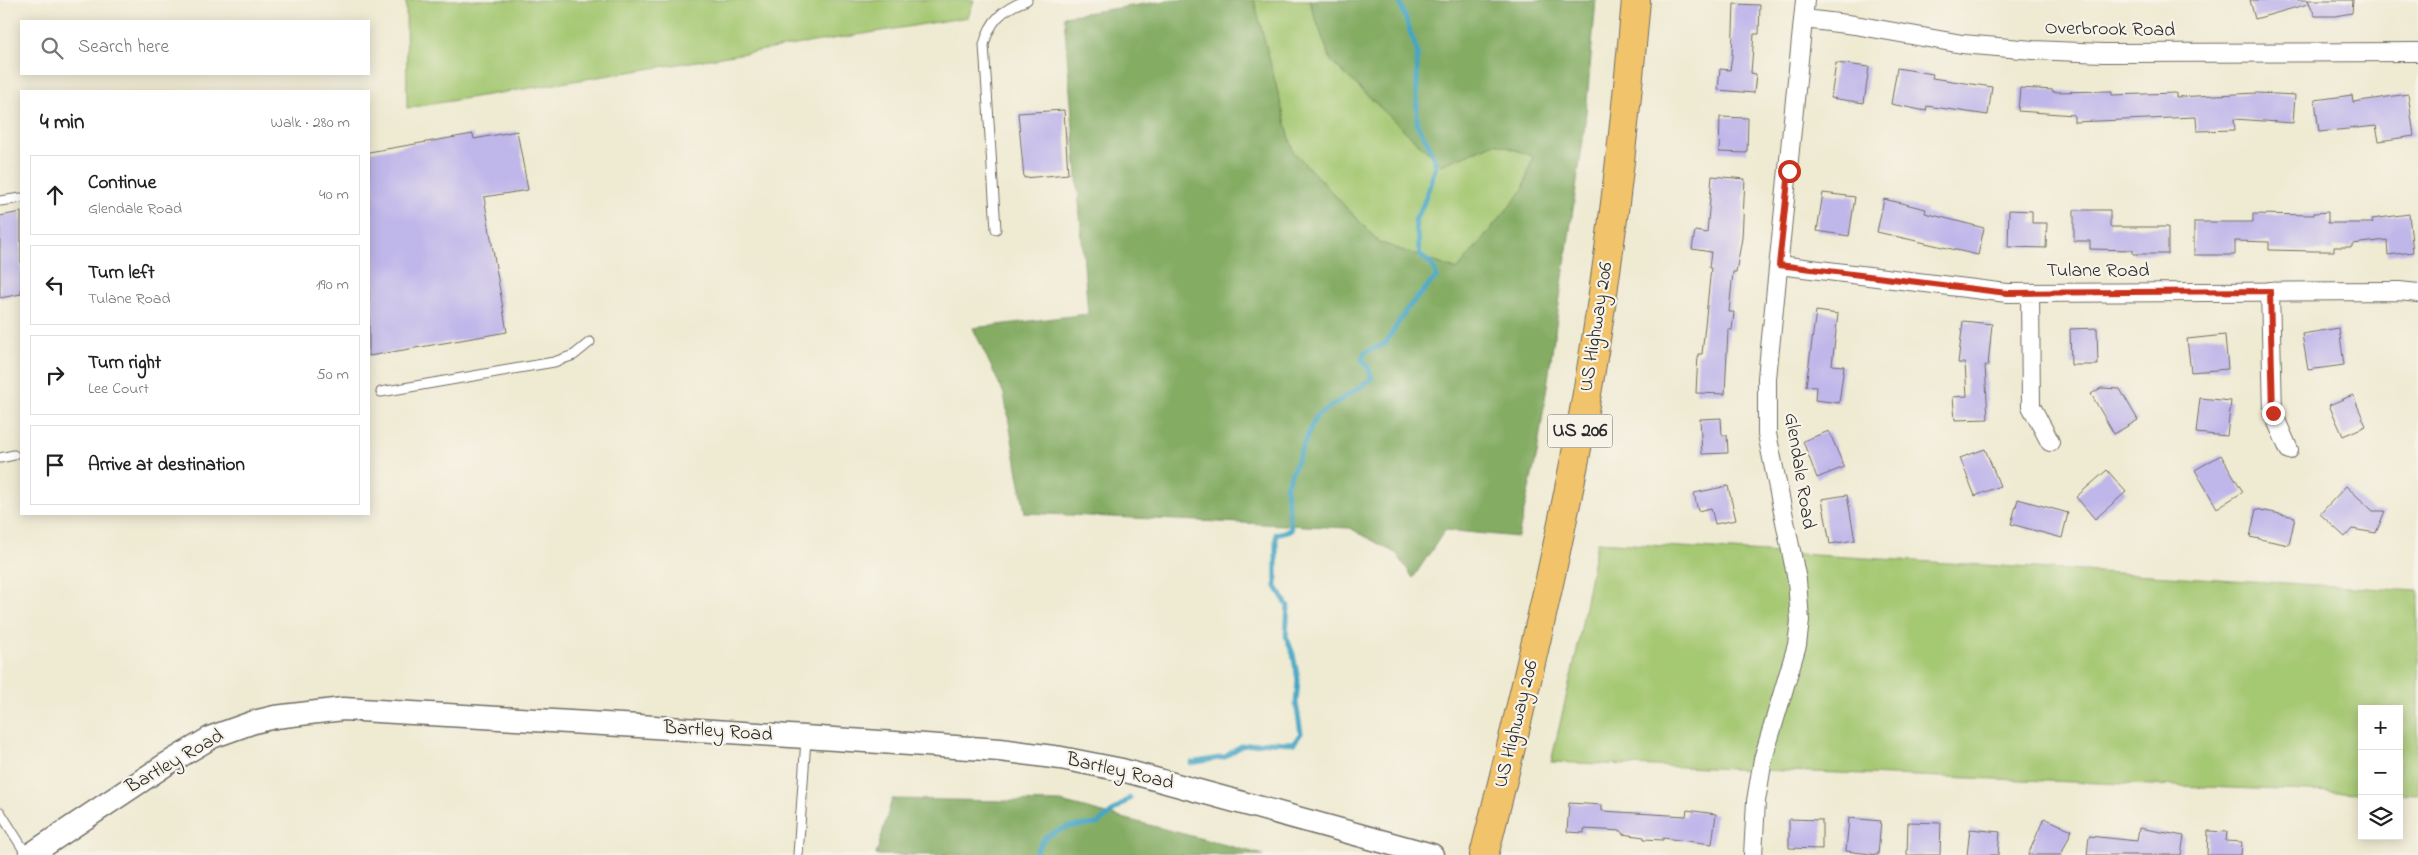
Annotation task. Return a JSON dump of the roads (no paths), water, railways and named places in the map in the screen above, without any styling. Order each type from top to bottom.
[{"type":"highway","name":"US Highway 206","points":[[1484,855],[1527,688],[1584,414],[1607,264],[1621,154],[1636,0]]},
{"type":"street","name":"Glendale Road","points":[[1753,855],[1756,801],[1763,759],[1797,645],[1800,621],[1797,580],[1767,434],[1767,378],[1805,0]]},
{"type":"street","name":"Overbrook Road","points":[[1804,19],[1855,25],[1962,44],[2033,50],[2123,53],[2418,52]]},
{"type":"street","name":"Tulane Road","points":[[1779,265],[1959,288],[2030,293],[2270,291],[2418,293]]},
{"type":"street","points":[[2270,291],[2273,413],[2289,450]]},
{"type":"street","points":[[2030,293],[2031,406],[2050,442]]},
{"type":"street","name":"Bartley Road","points":[[28,855],[165,765],[212,737],[254,722],[297,713],[364,709],[806,739],[1000,750],[1092,763],[1122,770],[1432,855]]},
{"type":"lane","points":[[996,229],[984,45],[989,28],[998,16],[1011,6],[1027,0]]},
{"type":"lane","points":[[0,201],[20,198]]},
{"type":"lane","points":[[381,392],[554,362],[574,355],[590,342]]},
{"type":"lane","points":[[0,458],[14,455]]},
{"type":"lane","points":[[798,855],[806,739]]},
{"type":"lane","points":[[0,812],[28,855]]},
{"type":"waterway","points":[[1191,763],[1225,757],[1241,746],[1270,742],[1294,743],[1301,733],[1296,703],[1298,680],[1293,654],[1286,636],[1288,606],[1276,587],[1276,534],[1291,530],[1286,486],[1316,416],[1372,379],[1369,369],[1362,359],[1365,352],[1385,344],[1407,309],[1437,276],[1432,265],[1420,255],[1415,220],[1423,205],[1436,166],[1428,143],[1417,125],[1417,51],[1399,0]]},
{"type":"waterway","points":[[1034,855],[1045,837],[1067,827],[1097,824],[1130,798]]}]
